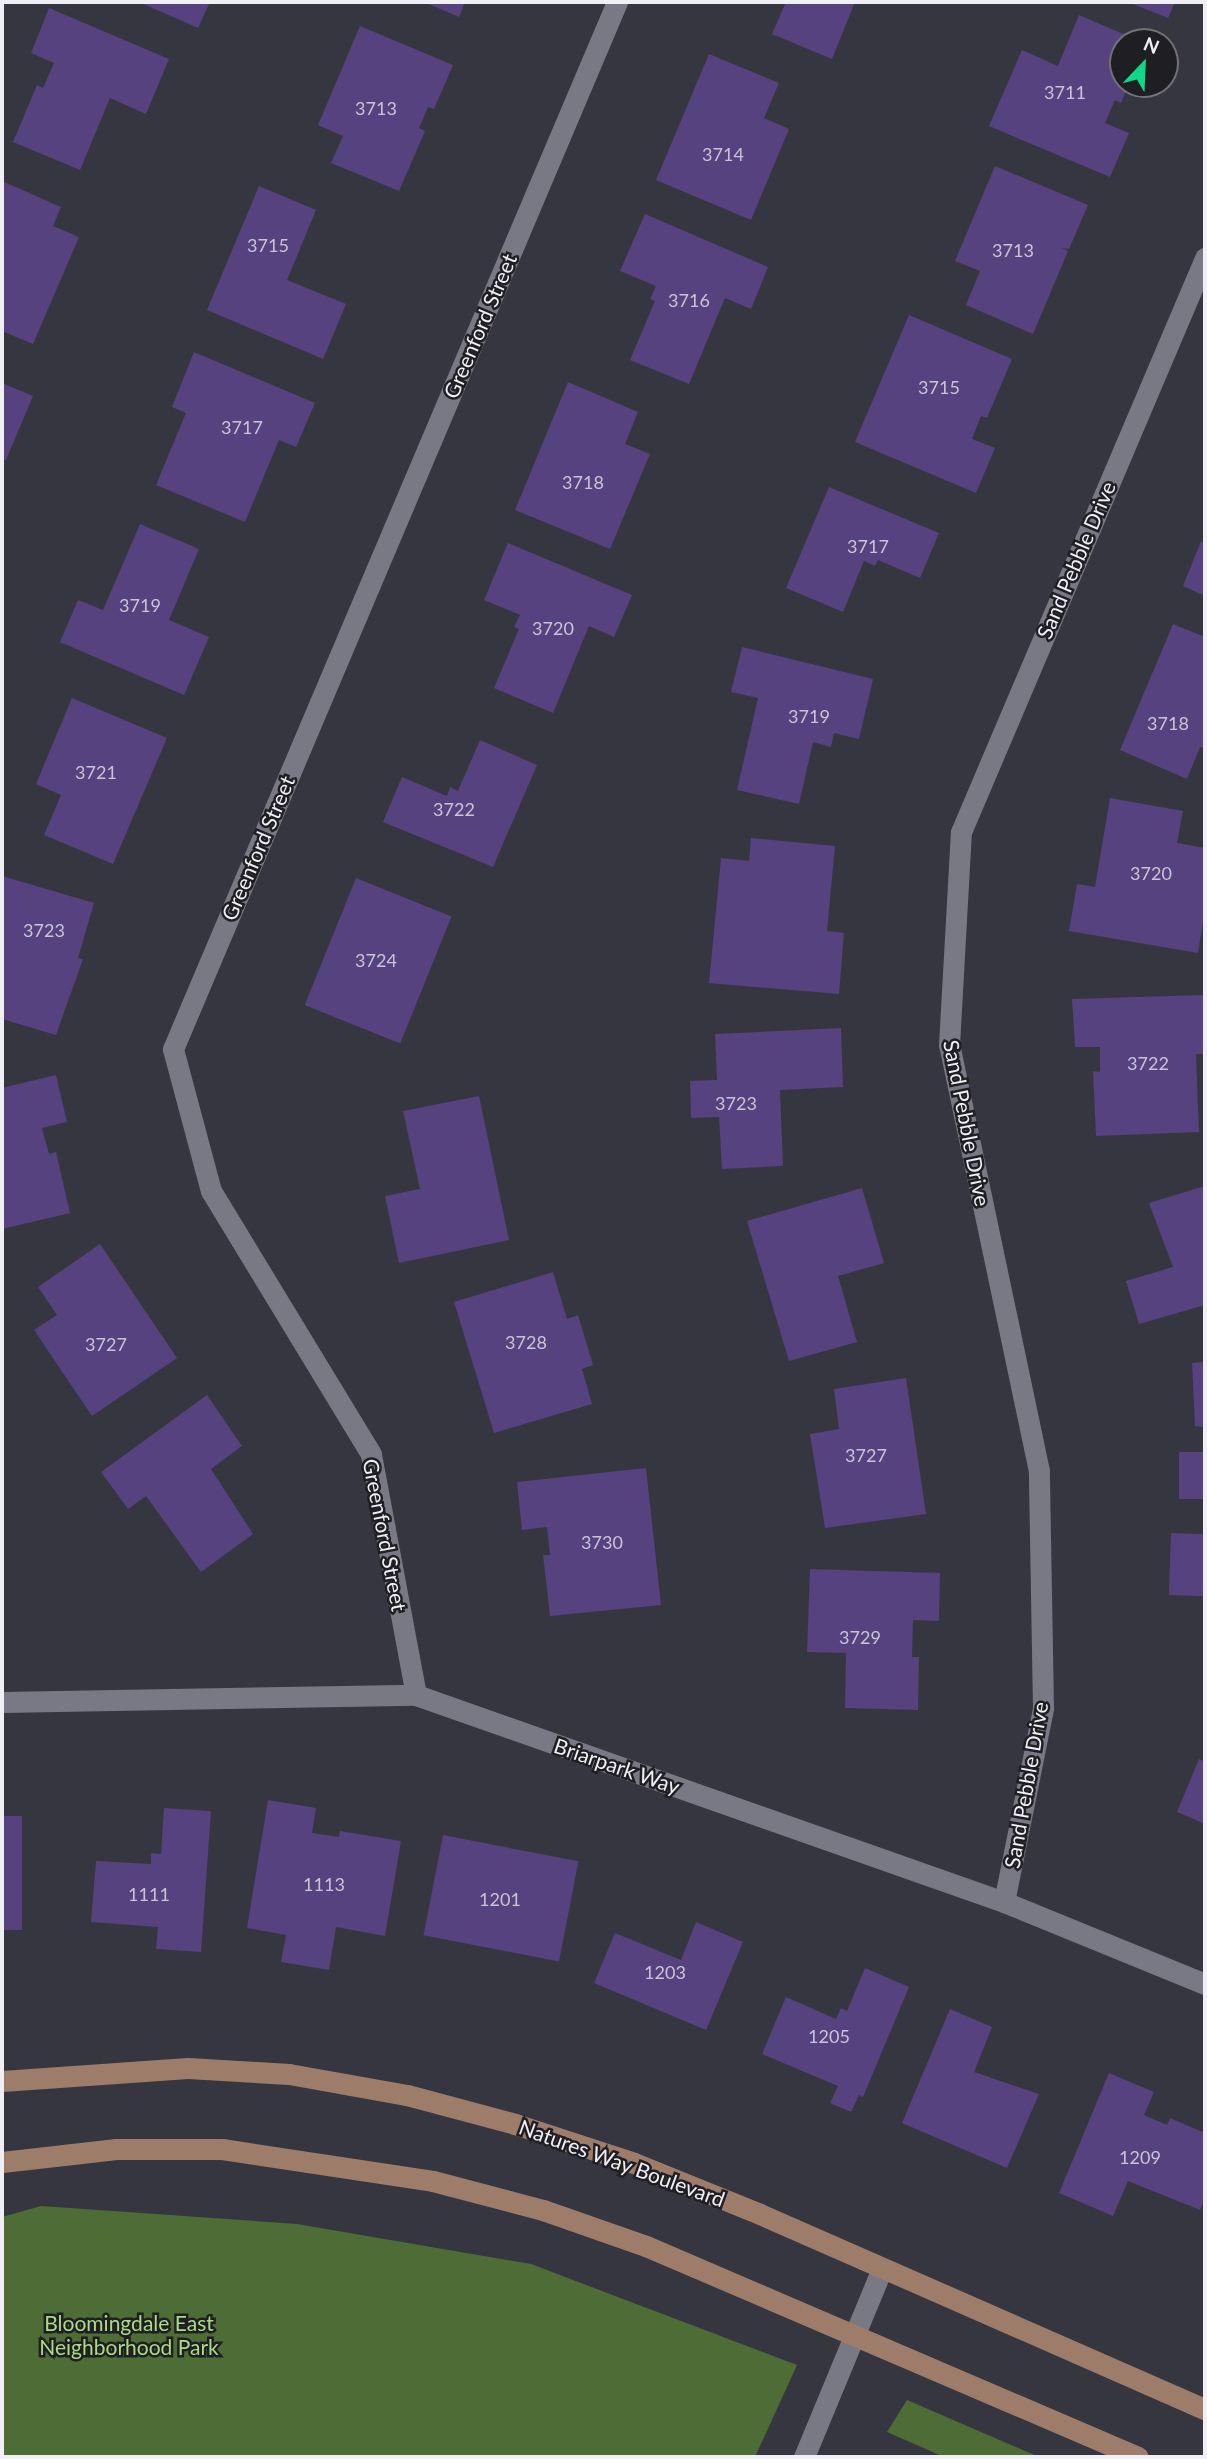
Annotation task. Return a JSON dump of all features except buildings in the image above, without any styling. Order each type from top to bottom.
[{"type":"street","name":"Greenford Street","points":[[416,1695],[371,1454],[211,1191],[173,1049],[617,2]]},
{"type":"street","name":"Sand Pebble Drive","points":[[1004,1902],[1043,1708],[1040,1471],[948,1045],[961,832],[1205,258]]},
{"type":"street","name":"Briarpark Way","points":[[2,1702],[416,1695],[1004,1902],[1205,1984]]},
{"type":"street","name":"Natures Way Boulevard","points":[[2,2081],[188,2068],[289,2074],[407,2095],[515,2123],[635,2163],[1205,2409]]},
{"type":"street","points":[[2,2162],[116,2149],[222,2149],[433,2181],[543,2210],[646,2246],[1138,2457]]},
{"type":"street","points":[[804,2457],[882,2269]]},
{"type":"green space","name":"Bloomingdale East Neighborhood Park","points":[[41,2206],[297,2224],[531,2264],[797,2365],[755,2457],[2,2457],[2,2217]]},
{"type":"green space","points":[[907,2400],[1039,2457],[944,2457],[887,2432]]}]
